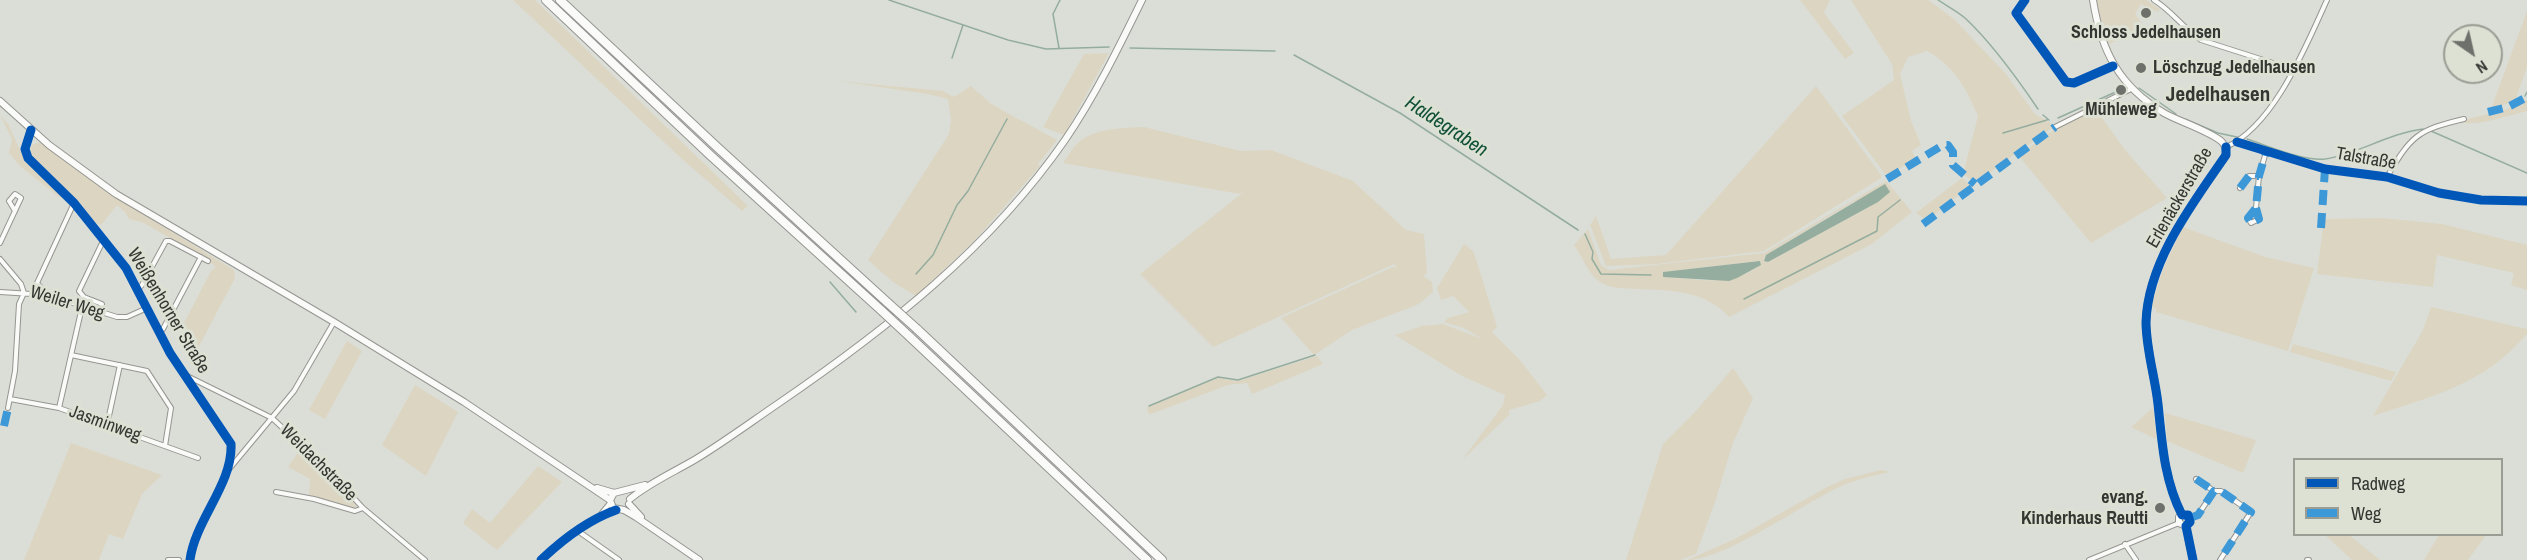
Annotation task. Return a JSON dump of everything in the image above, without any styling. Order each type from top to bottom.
[{"type":"highway","points":[[546,0],[1147,560]]},
{"type":"highway","points":[[561,0],[717,147],[917,329],[1162,560]]},
{"type":"main road","points":[[624,510],[629,501],[654,482],[732,435],[876,334],[945,277],[988,235],[1048,163],[1067,136],[1105,72],[1142,0]]},
{"type":"main road","points":[[2093,0],[2096,19],[2113,66],[2131,89],[2163,112],[2220,140],[2226,147]]},
{"type":"main road","points":[[0,101],[31,130],[91,176],[144,212],[334,322],[464,402],[592,486],[610,501],[616,510],[624,510],[645,522],[699,560]]},
{"type":"main road","name":"Erlenäckerstraße","points":[[2182,515],[2167,478],[2146,321],[2151,290],[2175,233],[2226,155],[2226,147]]},
{"type":"main road","points":[[592,486],[614,492],[654,482]]},
{"type":"main road","points":[[624,491],[645,522]]},
{"type":"main road","points":[[610,501],[614,492]]},
{"type":"main road","points":[[2182,524],[2190,522],[2186,514],[2178,519],[2182,524],[2193,560]]},
{"type":"street","points":[[2025,0],[2016,13],[2066,82],[2074,83],[2113,66]]},
{"type":"street","points":[[2154,0],[2175,16],[2191,34],[2201,40],[2295,70]]},
{"type":"street","points":[[2226,147],[2237,142],[2265,114],[2295,70],[2327,0]]},
{"type":"street","points":[[2055,127],[2131,89]]},
{"type":"street","points":[[2387,177],[2399,156],[2415,137],[2433,126],[2464,119]]},
{"type":"street","name":"Weißenhorner Straße","points":[[31,130],[25,149],[28,158],[74,203],[104,239],[138,288],[158,332],[227,437],[231,453],[227,471],[209,506],[190,560]]},
{"type":"street","name":"Talstraße","points":[[2237,142],[2325,170],[2387,177],[2439,193],[2484,200],[2527,201]]},
{"type":"street","points":[[2256,208],[2259,176],[2266,152]]},
{"type":"street","points":[[2240,188],[2249,176],[2259,176]]},
{"type":"street","points":[[48,295],[39,286],[39,278],[74,203]]},
{"type":"street","points":[[0,243],[15,211]]},
{"type":"street","points":[[102,314],[102,304],[84,297],[79,291],[104,239]]},
{"type":"street","points":[[138,288],[142,285],[166,242],[170,241],[208,261]]},
{"type":"street","points":[[158,332],[163,329],[201,257]]},
{"type":"street","name":"Weiler Weg","points":[[0,259],[21,284],[24,293],[48,295],[102,314],[127,317],[147,308]]},
{"type":"street","points":[[0,292],[24,293],[19,304],[15,371],[8,408]]},
{"type":"street","points":[[59,408],[82,307]]},
{"type":"street","name":"Weidachstraße","points":[[227,471],[272,418],[308,369],[334,322]]},
{"type":"street","points":[[71,355],[147,371],[170,405],[165,446]]},
{"type":"street","points":[[107,426],[120,365]]},
{"type":"street","name":"Weidachstraße","points":[[186,376],[272,418],[316,458],[363,508],[424,559]]},
{"type":"street","name":"Jasminweg","points":[[10,399],[59,408],[198,458]]},
{"type":"street","points":[[2196,479],[2214,491],[2221,491],[2251,512],[2220,560]]},
{"type":"street","points":[[2190,518],[2198,515],[2214,491]]},
{"type":"street","name":"Weidachstraße","points":[[276,492],[314,499],[354,511],[363,508]]},
{"type":"street","points":[[598,518],[610,501]]},
{"type":"street","points":[[541,560],[578,531],[616,510]]},
{"type":"street","points":[[2089,560],[2182,524]]},
{"type":"street","points":[[578,531],[619,560]]},
{"type":"street","points":[[2126,544],[2136,560]]},
{"type":"street","points":[[168,560],[179,560]]},
{"type":"shaded area","points":[[513,0],[535,0],[748,206],[742,211],[682,159]]},
{"type":"shaded area","points":[[1800,0],[1830,0],[1824,13],[1854,53],[1845,59]]},
{"type":"shaded area","points":[[1851,0],[1928,0],[1954,19],[2005,73],[2035,114],[2052,124],[2052,128],[1982,178],[1971,180],[1963,174],[1978,116],[1964,88],[1952,71],[1927,51],[1908,57],[1900,74],[1911,121],[1921,145],[1912,151],[1916,159],[1888,175],[1885,174],[1842,116],[1894,80],[1892,64]]},
{"type":"shaded area","points":[[2095,0],[2146,0],[2160,9],[2158,12],[2141,4],[2135,14],[2146,29],[2109,44],[2113,53],[2111,54]]},
{"type":"shaded area","points":[[2527,11],[2527,67],[2515,101],[2491,109],[2500,84],[2503,84],[2503,76]]},
{"type":"shaded area","points":[[1109,53],[1064,135],[1043,127],[1084,54]]},
{"type":"shaded area","points":[[838,81],[943,91],[954,97],[971,86],[990,103],[1057,140],[1038,164],[1040,166],[975,240],[916,296],[893,282],[868,260],[949,134],[951,120],[948,99]]},
{"type":"shaded area","points":[[1816,86],[1881,178],[1764,251],[1657,264],[1606,266],[1590,225],[1596,216],[1611,259],[1666,255]]},
{"type":"shaded area","points":[[2527,100],[2527,111],[2482,122],[2456,122],[2508,109]]},
{"type":"shaded area","points":[[2095,108],[2125,150],[2167,198],[2091,243],[2018,155],[2057,128]]},
{"type":"shaded area","points":[[0,115],[8,124],[25,161],[62,195],[60,198],[20,166],[9,153],[12,139]]},
{"type":"shaded area","points":[[1144,127],[1241,151],[1271,150],[1353,181],[1406,230],[1424,234],[1427,273],[1423,276],[1432,282],[1433,292],[1419,304],[1352,330],[1314,355],[1281,318],[1393,267],[1397,268],[1394,264],[1213,347],[1140,274],[1245,191],[1240,194],[1063,163],[1076,145],[1092,134]]},
{"type":"shaded area","points":[[43,143],[113,193],[234,270],[235,278],[190,363],[185,353],[190,342],[180,331],[211,271],[216,267],[207,259],[142,222],[129,219],[117,205],[101,225],[94,223],[32,157],[30,152],[32,145]]},
{"type":"shaded area","points":[[1962,178],[1969,184],[1969,187],[1930,218],[1923,218],[1916,213]]},
{"type":"shaded area","points":[[1886,181],[1912,212],[1872,244],[1729,317],[1709,301],[1686,293],[1608,286],[1592,274],[1574,245],[1588,229],[1601,265],[1609,270],[1764,253]],"holes":[[[1855,201],[1871,206],[1768,262],[1764,261],[1766,255]],[[1760,261],[1761,265],[1749,272],[1726,279],[1664,277],[1664,272]]]},
{"type":"shaded area","points":[[1885,184],[1890,192],[1878,202],[1768,262],[1764,261],[1766,255]]},
{"type":"shaded area","points":[[2382,218],[2442,224],[2527,245],[2527,290],[2511,285],[2514,273],[2437,255],[2433,287],[2317,274],[2324,219]]},
{"type":"shaded area","points":[[2183,227],[2265,257],[2314,268],[2288,351],[2156,312],[2156,308],[2151,307],[2163,269]]},
{"type":"shaded area","points":[[1464,244],[1473,251],[1476,259],[1497,327],[1492,332],[1519,359],[1547,395],[1540,401],[1509,410],[1509,415],[1462,460],[1503,405],[1505,395],[1462,376],[1395,335],[1422,326],[1443,324],[1482,339],[1464,328],[1444,322],[1448,318],[1469,312],[1453,296],[1441,300],[1437,288]]},
{"type":"shaded area","points":[[1760,261],[1761,265],[1729,281],[1663,277],[1663,272]]},
{"type":"shaded area","points":[[2431,307],[2527,329],[2527,334],[2510,351],[2475,377],[2437,394],[2373,416],[2423,330]]},
{"type":"shaded area","points":[[347,341],[362,351],[325,419],[309,410]]},
{"type":"shaded area","points":[[2293,344],[2396,372],[2391,381],[2290,352]]},
{"type":"shaded area","points":[[1317,356],[1323,364],[1252,394],[1247,383],[1228,385],[1151,414],[1148,413],[1147,407],[1218,378],[1238,381]]},
{"type":"shaded area","points":[[1733,368],[1753,398],[1733,443],[1696,554],[1680,560],[1626,560],[1663,444],[1695,412]]},
{"type":"shaded area","points":[[415,385],[458,412],[426,476],[382,445]]},
{"type":"shaded area","points":[[2153,408],[2156,435],[2156,439],[2131,427]]},
{"type":"shaded area","points":[[2165,413],[2256,440],[2243,473],[2167,441]]},
{"type":"shaded area","points":[[71,443],[162,475],[142,494],[123,539],[109,534],[99,560],[24,560]]},
{"type":"shaded area","points":[[302,447],[356,505],[355,508],[309,495],[310,479],[288,467]]},
{"type":"shaded area","points":[[538,466],[562,482],[497,550],[463,523],[472,509],[490,523]]},
{"type":"shaded area","points":[[1881,470],[1890,472],[1843,485],[1741,542],[1703,558],[1687,560],[1735,539],[1827,487],[1845,479]]},
{"type":"shaded area","points":[[2326,536],[2350,536],[2380,560],[2352,560]]},
{"type":"shaded area","points":[[2438,536],[2485,536],[2468,560],[2424,560]]},
{"type":"waterway","name":"Haldegraben","points":[[889,0],[1008,40],[1046,49],[1109,47]]},
{"type":"waterway","points":[[1059,48],[1053,14],[1060,0]]},
{"type":"waterway","name":"Haldegraben","points":[[1938,0],[1962,15],[1985,38],[2038,109]]},
{"type":"waterway","points":[[952,58],[963,25]]},
{"type":"waterway","name":"Haldegraben","points":[[1130,48],[1275,51]]},
{"type":"waterway","name":"Haldegraben","points":[[1294,55],[1400,113],[1578,230]]},
{"type":"waterway","name":"Haldegraben","points":[[2139,88],[2176,114]]},
{"type":"waterway","name":"Haldegraben","points":[[2058,118],[2120,90]]},
{"type":"waterway","points":[[2525,96],[2527,92]]},
{"type":"waterway","name":"Haldegraben","points":[[2043,115],[2049,120]]},
{"type":"waterway","points":[[916,274],[933,255],[957,205],[968,191],[1007,119]]},
{"type":"waterway","name":"Haldegraben","points":[[2185,119],[2218,133],[2237,137]]},
{"type":"waterway","points":[[2003,133],[2047,120]]},
{"type":"waterway","name":"Haldegraben","points":[[2247,139],[2306,158],[2325,159],[2337,157],[2410,131],[2423,129]]},
{"type":"waterway","name":"Haldegraben","points":[[2431,131],[2527,173]]},
{"type":"waterway","points":[[1744,299],[1877,231],[1878,217],[1900,200]]},
{"type":"waterway","name":"Haldegraben","points":[[1585,234],[1593,252],[1592,259],[1601,274],[1651,275]]},
{"type":"waterway","points":[[830,282],[856,312]]},
{"type":"waterway","points":[[1149,406],[1218,377],[1238,380],[1315,355]]},
{"type":"marked path","points":[[2488,112],[2508,107],[2527,97]]},
{"type":"marked path","points":[[1923,224],[2055,127]]},
{"type":"marked path","points":[[1887,179],[1943,145],[1948,145],[1953,152],[1953,165],[1975,184]]},
{"type":"marked path","points":[[2256,208],[2259,219],[2251,223],[2248,218],[2256,208],[2259,176],[2266,152]]},
{"type":"marked path","points":[[2321,228],[2325,169]]},
{"type":"marked path","points":[[2240,188],[2249,176],[2259,176]]},
{"type":"marked path","points":[[4,426],[8,408]]},
{"type":"marked path","points":[[2196,479],[2214,491]]},
{"type":"marked path","points":[[2190,518],[2198,515],[2214,491],[2221,491],[2251,512],[2220,560]]},
{"type":"cycle path","points":[[2025,0],[2016,13],[2066,82],[2074,83],[2113,66]]},
{"type":"cycle path","points":[[31,130],[25,149],[28,158],[74,203],[126,268],[170,353],[231,444],[226,473],[193,545],[190,560]]},
{"type":"cycle path","points":[[2237,142],[2325,169],[2387,177],[2439,193],[2481,200],[2527,201]]},
{"type":"cycle path","points":[[2193,560],[2186,526],[2190,522],[2188,515],[2182,515],[2176,502],[2165,461],[2146,322],[2149,299],[2163,255],[2187,213],[2226,155],[2226,147]]},
{"type":"cycle path","points":[[541,560],[576,531],[616,510]]},
{"type":"place","name":"Schloss Jedelhausen","points":[[2146,13]]},
{"type":"place","name":"Löschzug Jedelhausen","points":[[2141,68]]},
{"type":"place","name":"Mühleweg","points":[[2121,90]]},
{"type":"place","name":"evang. Kinderhaus Reutti","points":[[2160,508]]},
{"type":"district","name":"Jedelhausen","points":[[2218,95]]}]
